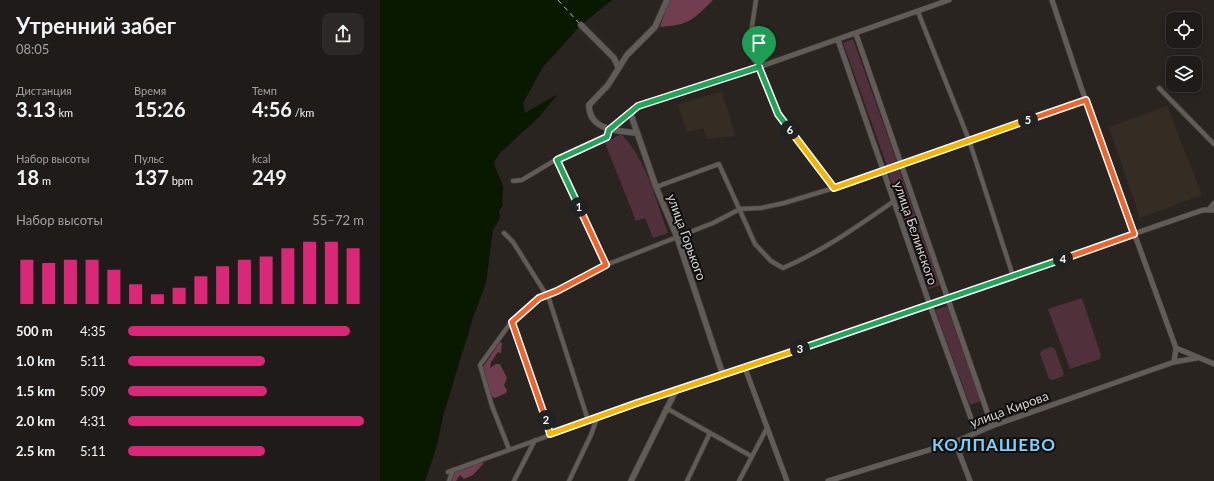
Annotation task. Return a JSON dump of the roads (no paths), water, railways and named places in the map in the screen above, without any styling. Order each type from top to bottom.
[{"type":"main road","points":[[637,133],[609,130],[600,126],[589,111],[589,105],[608,85],[618,67],[654,27],[667,0]]},
{"type":"main road","points":[[581,25],[614,58],[618,67]]},
{"type":"main road","points":[[609,130],[630,112]]},
{"type":"main road","name":"улица Горького","points":[[630,112],[656,187],[677,237],[724,375]]},
{"type":"main road","points":[[631,481],[676,390],[724,375]]},
{"type":"street","points":[[756,0],[748,52],[759,67],[778,114],[834,188]]},
{"type":"street","points":[[630,112],[638,106],[759,67],[950,0]]},
{"type":"street","points":[[1052,0],[1086,100],[1176,348],[1174,362]]},
{"type":"street","points":[[918,12],[969,140],[1013,276]]},
{"type":"street","name":"улица Белинского","points":[[856,34],[992,426]]},
{"type":"street","name":"улица Белинского","points":[[838,40],[930,305],[976,432]]},
{"type":"street","points":[[1159,88],[1214,144]]},
{"type":"street","points":[[509,449],[492,406],[480,365],[512,322],[539,298],[557,291],[606,265],[713,223],[740,209],[761,208],[784,203],[834,188],[884,172],[969,140],[1086,100]]},
{"type":"street","points":[[513,181],[522,180],[557,160],[607,137],[609,130]]},
{"type":"street","points":[[557,160],[606,265]]},
{"type":"street","points":[[656,187],[719,164],[755,244],[771,261],[782,268],[809,257],[894,201]]},
{"type":"street","points":[[724,375],[1134,234],[1212,209],[1214,203]]},
{"type":"street","points":[[504,233],[517,248],[549,299],[588,420]]},
{"type":"street","points":[[512,322],[550,434]]},
{"type":"street","points":[[1176,348],[1214,364]]},
{"type":"street","name":"улица Кирова","points":[[828,481],[955,442],[992,426],[1174,362],[1198,358]]},
{"type":"street","points":[[745,368],[787,481]]},
{"type":"street","points":[[448,472],[588,420],[676,390]]},
{"type":"street","points":[[666,408],[751,456]]},
{"type":"street","points":[[569,481],[591,435],[597,418]]},
{"type":"street","points":[[739,481],[767,428]]},
{"type":"street","points":[[687,481],[710,433]]},
{"type":"street","points":[[514,481],[535,440]]},
{"type":"street","points":[[955,442],[970,481]]},
{"type":"street","points":[[449,481],[453,470]]},
{"type":"district","name":"КОЛПАШЕВО","points":[[994,444]]}]
